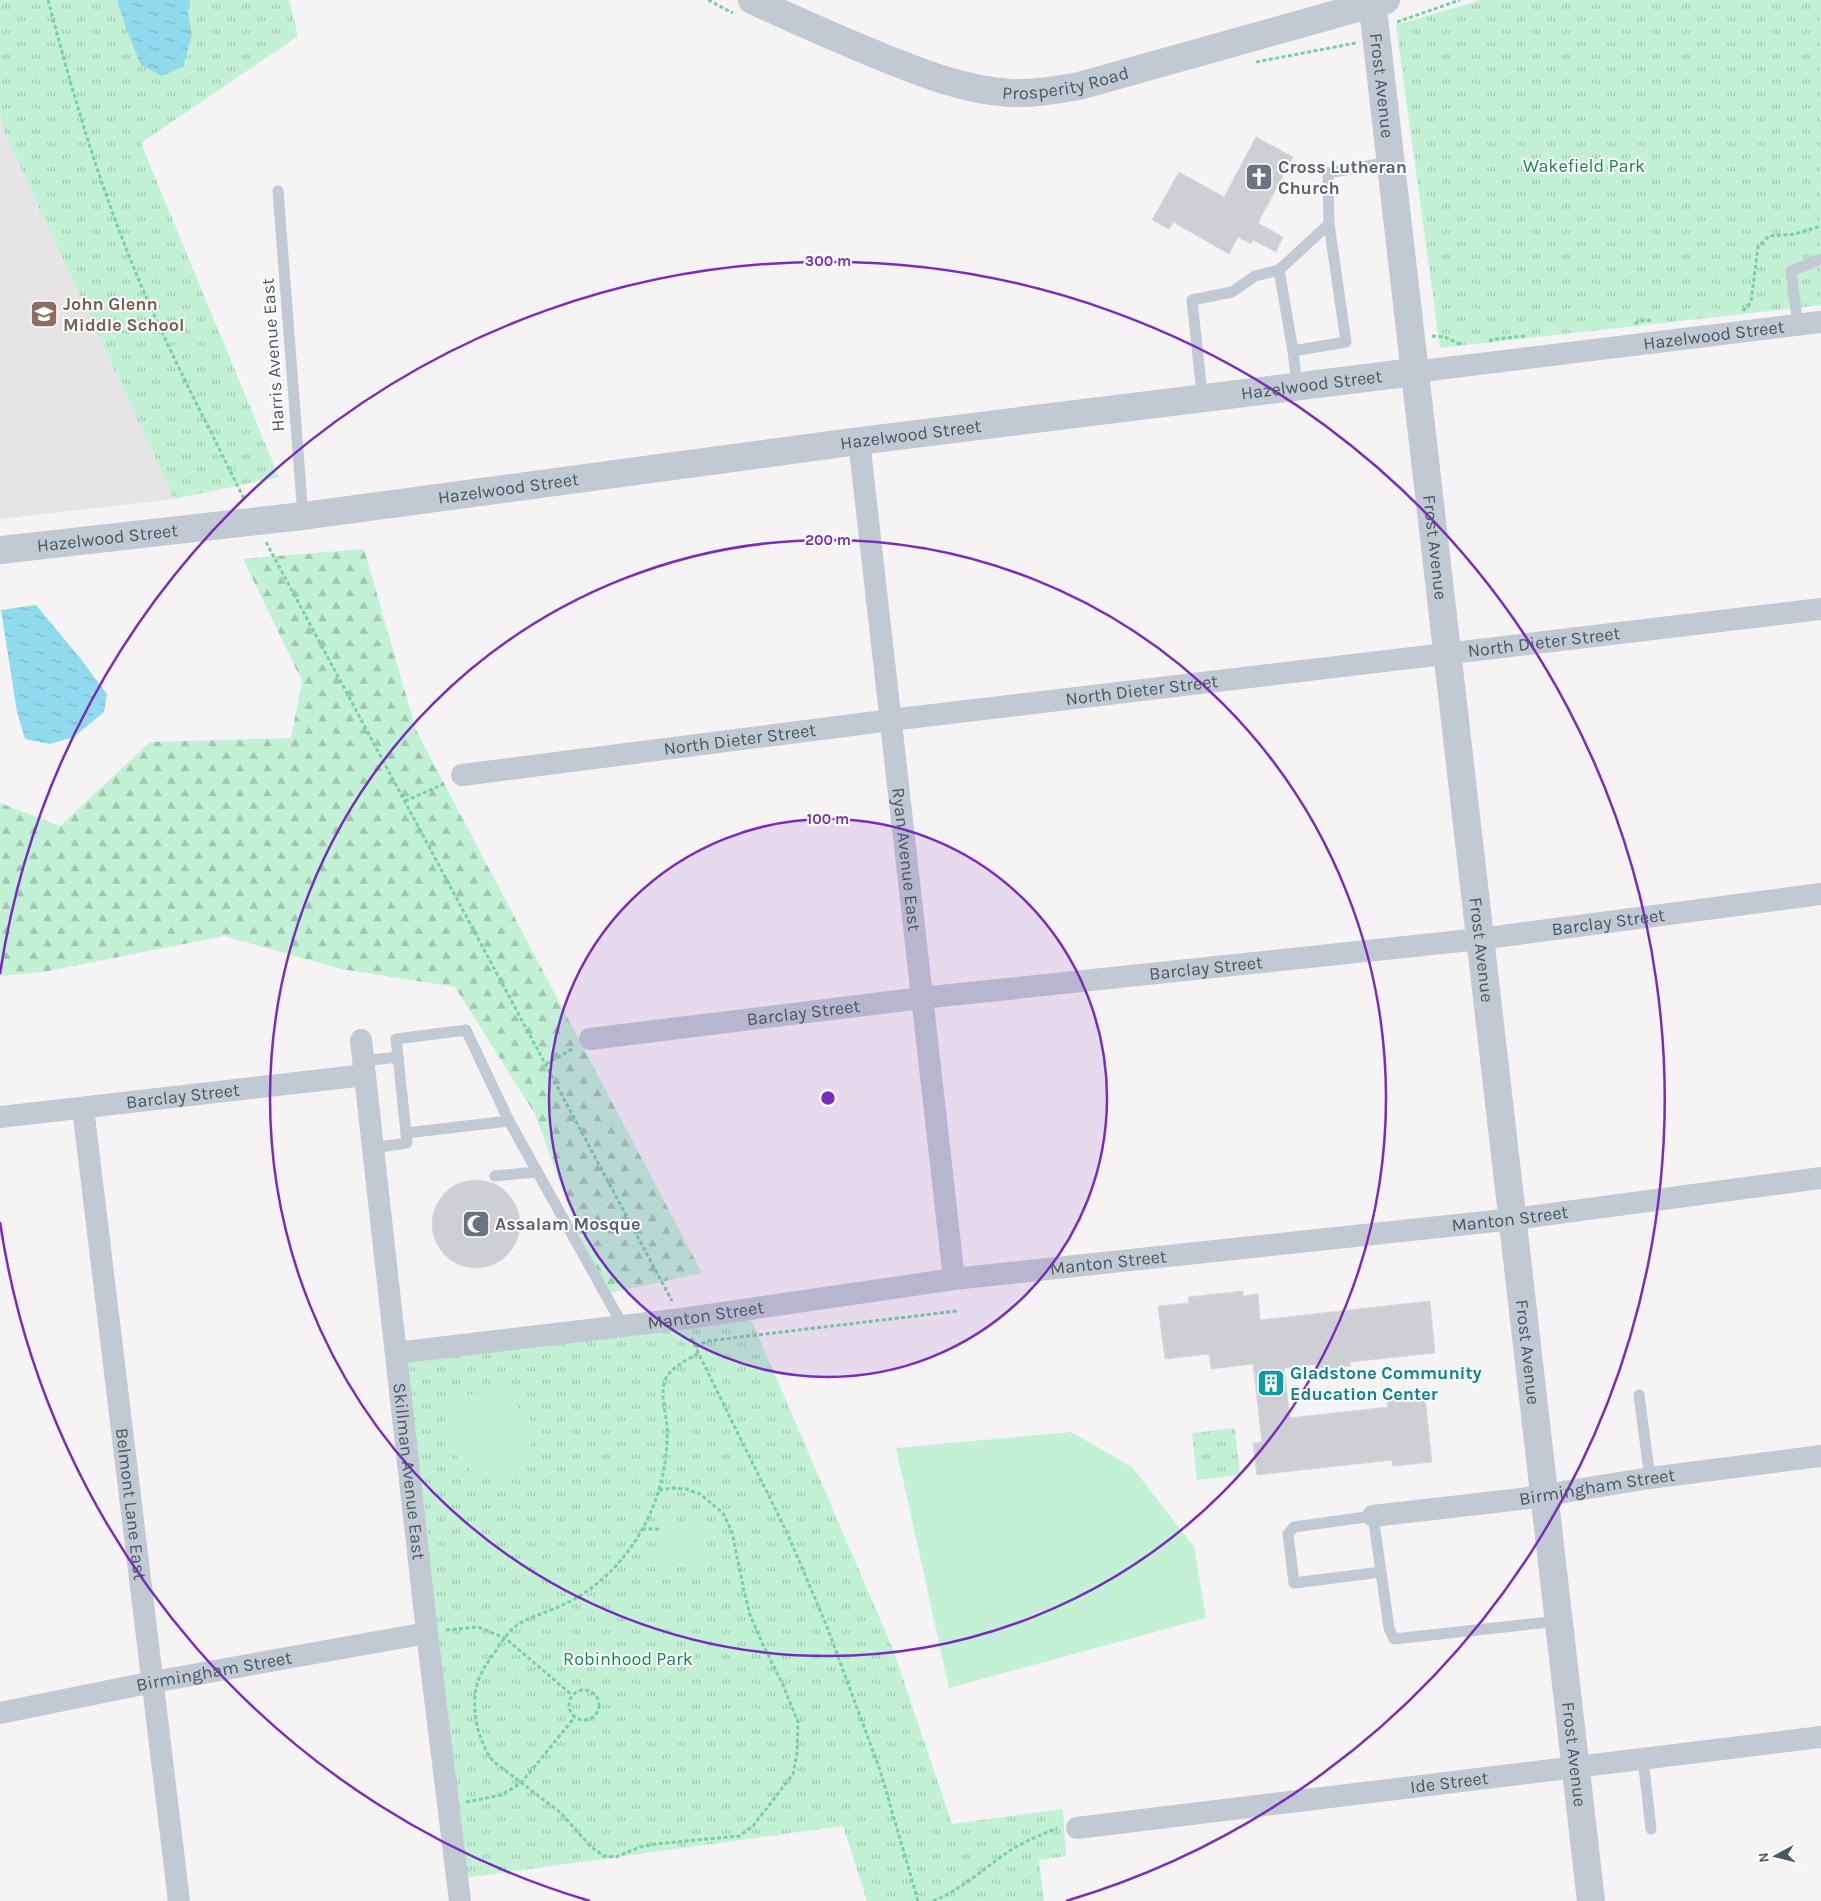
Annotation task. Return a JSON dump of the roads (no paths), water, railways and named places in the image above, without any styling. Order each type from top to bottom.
[{"type":"street","name":"Prosperity Road","points":[[752,0],[819,32],[926,75],[978,89],[1012,93],[1046,91],[1079,86],[1377,1]]},
{"type":"street","name":"Frost Avenue","points":[[1377,1],[1390,162],[1591,1901]]},
{"type":"street","name":"Hazelwood Street","points":[[0,550],[303,516],[859,441],[1821,322]]},
{"type":"street","name":"Ryan Avenue East","points":[[859,441],[954,1279]]},
{"type":"street","name":"North Dieter Street","points":[[462,775],[891,720],[1821,609]]},
{"type":"street","name":"Barclay Street","points":[[590,1039],[922,998],[1480,939],[1821,894]]},
{"type":"street","name":"Barclay Street","points":[[0,1117],[83,1108],[363,1059]]},
{"type":"street","name":"Skillman Avenue East","points":[[363,1059],[427,1633],[460,1901]]},
{"type":"street","name":"Belmont Lane East","points":[[83,1108],[179,1901]]},
{"type":"street","name":"Manton Street","points":[[396,1353],[682,1319],[954,1279],[1512,1219],[1821,1178]]},
{"type":"street","name":"Birmingham Street","points":[[1373,1516],[1543,1495],[1650,1478],[1821,1456]]},
{"type":"street","name":"Birmingham Street","points":[[0,1713],[153,1682],[427,1633]]},
{"type":"street","name":"Ide Street","points":[[1077,1828],[1821,1737]]},
{"type":"lane","points":[[1293,351],[1346,342],[1329,224],[1328,173],[1390,162]]},
{"type":"lane","name":"Harris Avenue East","points":[[278,191],[303,516]]},
{"type":"lane","points":[[1206,398],[1201,385],[1192,300],[1232,292],[1255,276],[1279,270],[1329,224]]},
{"type":"lane","points":[[1798,325],[1791,271],[1821,259]]},
{"type":"lane","points":[[1279,270],[1298,386]]},
{"type":"lane","points":[[373,1148],[408,1144],[396,1039],[466,1030],[509,1121],[623,1326]]},
{"type":"lane","points":[[363,1059],[398,1057]]},
{"type":"lane","points":[[406,1133],[509,1121]]},
{"type":"lane","points":[[495,1176],[537,1172]]},
{"type":"lane","points":[[1639,1395],[1650,1478]]},
{"type":"lane","points":[[1382,1572],[1294,1583],[1288,1534],[1294,1527],[1373,1516],[1382,1572],[1390,1633],[1394,1639],[1559,1621]]},
{"type":"lane","points":[[1643,1760],[1650,1829]]},
{"type":"water","points":[[117,0],[190,0],[188,13],[192,35],[183,67],[162,76],[141,65]]},
{"type":"water","points":[[36,605],[107,694],[104,712],[74,737],[50,744],[25,739],[17,712],[1,610]]},
{"type":"place","name":"Cross Lutheran Church","points":[[1259,177]]},
{"type":"place","name":"John Glenn Middle School","points":[[44,314]]},
{"type":"place","name":"Assalam Mosque","points":[[476,1224]]},
{"type":"place","name":"Gladstone Community Education Center","points":[[1271,1383]]},
{"type":"park label","name":"Wakefield Park","points":[[1584,166]]},
{"type":"park label","name":"Robinhood Park","points":[[628,1659]]}]
